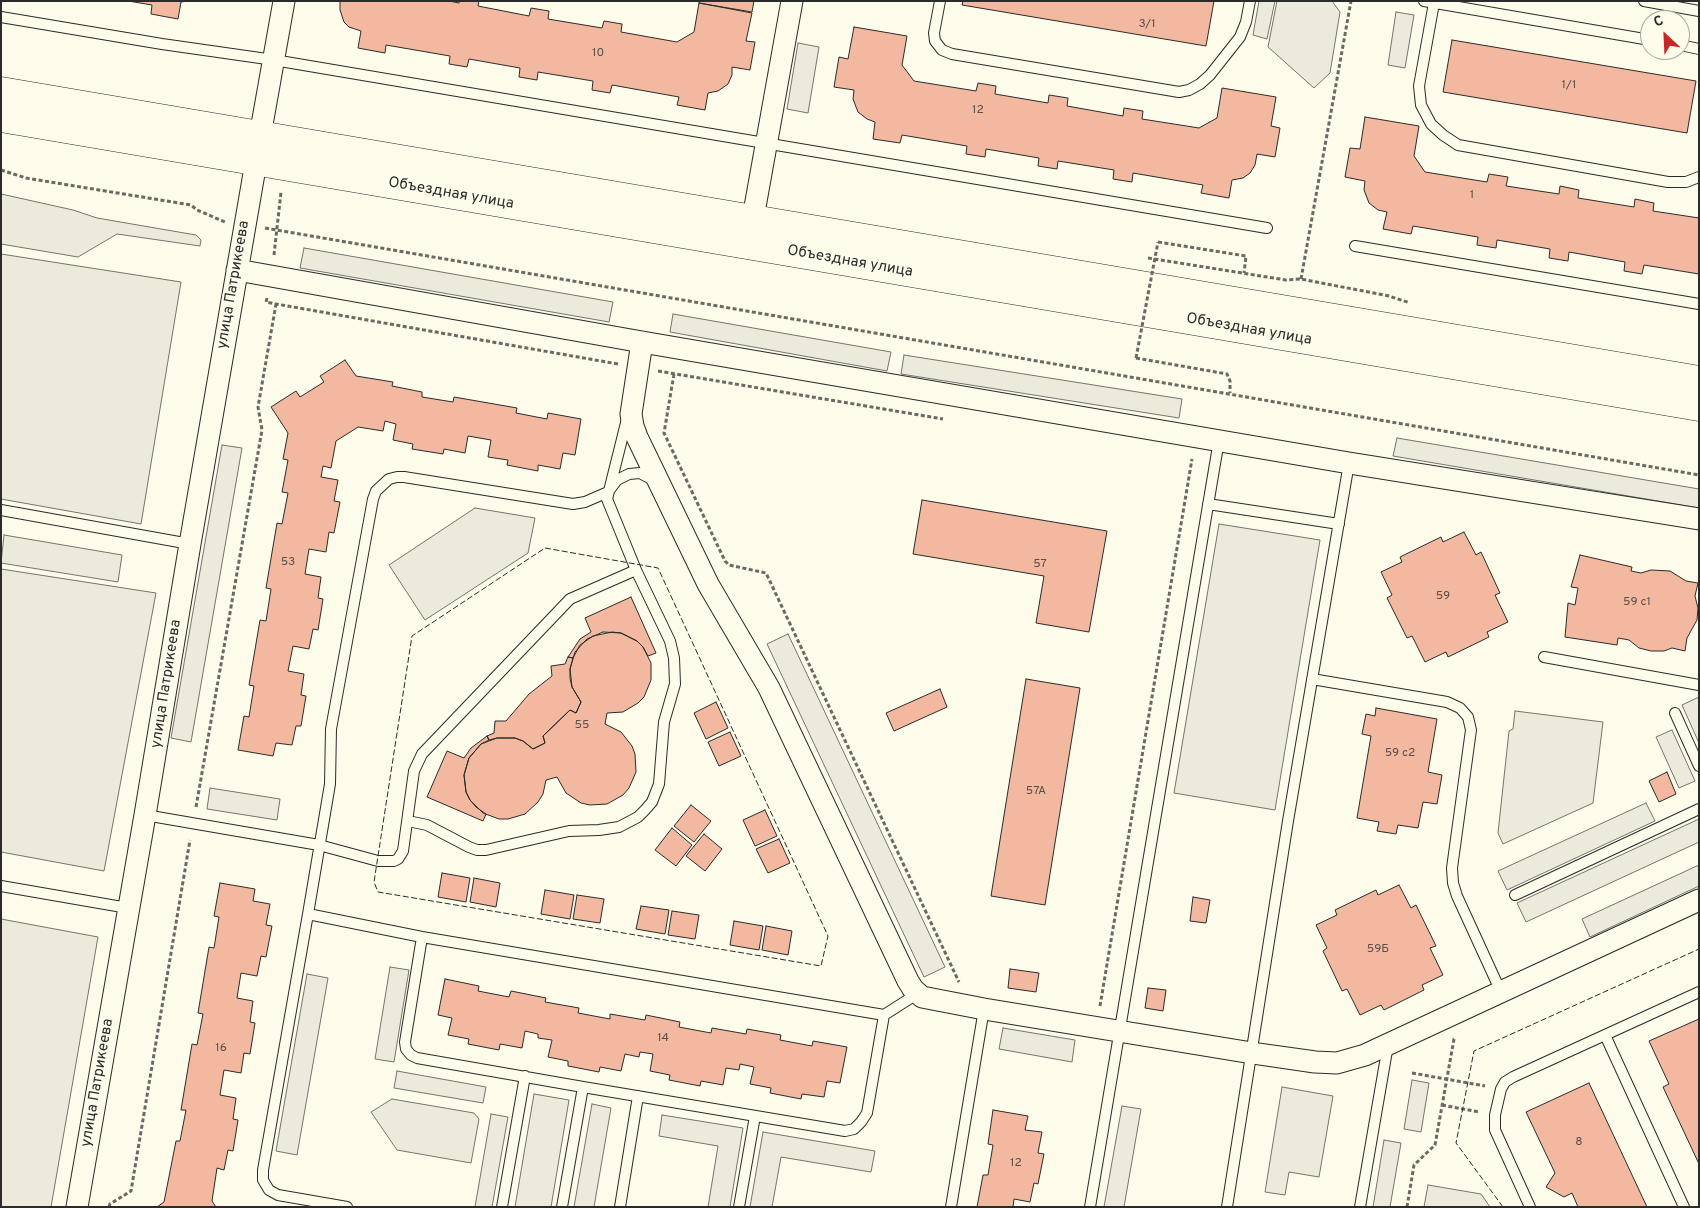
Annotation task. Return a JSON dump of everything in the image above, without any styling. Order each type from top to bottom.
[{"type":"main road","name":"Объездная улица","points":[[1,91],[258,149]]},
{"type":"main road","name":"Объездная улица","points":[[1,118],[258,149],[750,231],[1699,380]]},
{"type":"main road","name":"Объездная улица","points":[[750,231],[1699,407]]},
{"type":"street","name":"улица Патрикеева","points":[[76,1207],[284,1]]},
{"type":"street","points":[[750,231],[792,1]]},
{"type":"street","points":[[237,270],[642,342],[1349,463],[1699,519]]},
{"type":"street","points":[[642,342],[632,401],[635,431],[708,584],[769,688],[908,981],[917,994],[928,999],[984,1009],[1252,1053],[1337,1063],[1364,1055],[1699,900]]},
{"type":"lane","points":[[937,2],[934,33],[936,42],[942,50],[952,54],[1179,92],[1189,90],[1200,84],[1210,75],[1240,38],[1246,22],[1250,1]]},
{"type":"lane","points":[[1644,1],[1699,10]]},
{"type":"lane","points":[[1640,38],[1429,2],[1419,86],[1421,104],[1430,124],[1458,145],[1668,182],[1686,182],[1699,177]]},
{"type":"lane","points":[[1,17],[162,44],[274,60],[1267,228]]},
{"type":"lane","points":[[1354,246],[1699,304]]},
{"type":"lane","points":[[408,821],[427,825],[477,850],[486,850],[569,831],[619,827],[638,817],[652,802],[659,784],[664,722],[675,684],[674,658],[670,641],[636,570],[608,506],[607,499],[632,401]]},
{"type":"lane","points":[[1090,1207],[1219,440]]},
{"type":"lane","points":[[1227,1207],[1288,821],[1349,463]]},
{"type":"lane","points":[[347,1207],[278,1194],[269,1190],[263,1180],[263,1170],[330,784],[331,729],[376,490],[389,479],[397,477],[573,504],[585,502],[608,492],[622,476],[634,473],[649,477],[662,489]]},
{"type":"lane","points":[[1208,504],[1339,524]]},
{"type":"lane","points":[[1,510],[190,544]]},
{"type":"lane","points":[[145,815],[319,845],[378,861],[394,861],[398,859],[403,851],[414,771],[422,754],[570,599],[636,570]]},
{"type":"lane","points":[[1544,656],[1699,685]]},
{"type":"lane","points":[[1312,679],[1446,702],[1460,708],[1468,717],[1471,730],[1452,868],[1453,883],[1457,896],[1501,992]]},
{"type":"lane","points":[[1675,713],[1699,766]]},
{"type":"lane","points":[[1515,895],[1699,809]]},
{"type":"lane","points":[[1,886],[128,908]]},
{"type":"lane","points":[[308,914],[422,937],[884,1015],[917,994]]},
{"type":"lane","points":[[422,937],[406,1042],[406,1049],[411,1055],[417,1058],[583,1087],[845,1130],[854,1128],[867,1113],[884,1015]]},
{"type":"lane","points":[[1530,1207],[1495,1130],[1495,1115],[1501,1089],[1505,1082],[1699,992]]},
{"type":"lane","points":[[951,1207],[984,1009]]},
{"type":"lane","points":[[1605,1035],[1684,1207]]},
{"type":"lane","points":[[1360,1207],[1388,1044]]},
{"type":"lane","points":[[502,1207],[524,1076]]},
{"type":"lane","points":[[562,1207],[583,1087]]},
{"type":"lane","points":[[620,1207],[638,1096]]},
{"type":"lane","points":[[739,1207],[755,1116]]},
{"type":"path","points":[[1301,279],[1351,1]]},
{"type":"path","points":[[1,170],[26,178],[191,205],[216,220],[1699,475]]},
{"type":"path","points":[[1230,393],[1230,381],[1227,374],[1136,358],[1158,242],[1246,256],[1244,274]]},
{"type":"path","points":[[109,1207],[110,1204],[131,1191],[262,430],[258,407],[276,304]]},
{"type":"path","points":[[674,374],[664,433],[725,561],[729,565],[766,573],[961,986]]},
{"type":"path","points":[[1100,1010],[1192,460]]},
{"type":"path","points":[[1407,1207],[1414,1165],[1435,1145],[1454,1039],[1463,1034]]},
{"type":"path","points":[[1412,1072],[1501,1089]]},
{"type":"path","points":[[1442,1105],[1495,1115]]},
{"type":"shaded area","points":[[1259,1],[1275,1],[1267,39],[1253,35]]},
{"type":"shaded area","points":[[1277,1],[1332,1],[1340,12],[1330,73],[1314,88],[1268,47]]},
{"type":"shaded area","points":[[1396,12],[1414,15],[1405,68],[1388,65]]},
{"type":"shaded area","points":[[798,43],[819,47],[808,113],[787,109]]},
{"type":"shaded area","points":[[1,194],[73,210],[97,218],[196,235],[201,240],[200,246],[117,234],[78,257],[1,244]]},
{"type":"shaded area","points":[[304,248],[613,302],[609,322],[300,268]]},
{"type":"shaded area","points":[[1,254],[181,282],[141,524],[1,499]]},
{"type":"shaded area","points":[[673,314],[891,352],[887,371],[670,332]]},
{"type":"shaded area","points":[[904,355],[1182,399],[1179,418],[901,374]]},
{"type":"shaded area","points":[[1397,438],[1699,489],[1699,508],[1393,456]]},
{"type":"shaded area","points":[[222,445],[242,448],[191,742],[171,738]]},
{"type":"shaded area","points":[[475,508],[535,518],[528,553],[425,620],[389,565]]},
{"type":"shaded area","points":[[1219,524],[1320,540],[1275,810],[1174,793]]},
{"type":"shaded area","points":[[4,535],[122,555],[118,582],[1,563]]},
{"type":"shaded area","points":[[1,569],[156,593],[104,871],[1,852]]},
{"type":"shaded area","points":[[788,634],[945,967],[924,977],[767,644]]},
{"type":"shaded area","points":[[1699,697],[1699,743],[1682,705]]},
{"type":"shaded area","points":[[1515,711],[1603,722],[1593,803],[1503,844],[1498,833],[1509,731],[1513,729]]},
{"type":"shaded area","points":[[1672,730],[1695,781],[1679,788],[1656,737]]},
{"type":"shaded area","points":[[210,788],[280,799],[277,820],[207,809]]},
{"type":"shaded area","points":[[1646,803],[1655,821],[1507,890],[1498,871]]},
{"type":"shaded area","points":[[1699,819],[1699,842],[1526,922],[1517,903]]},
{"type":"shaded area","points":[[1699,865],[1699,886],[1590,937],[1582,919]]},
{"type":"shaded area","points":[[1,919],[98,937],[51,1207],[1,1207]]},
{"type":"shaded area","points":[[390,967],[409,970],[394,1062],[375,1059]]},
{"type":"shaded area","points":[[307,974],[328,978],[297,1155],[276,1151]]},
{"type":"shaded area","points":[[1003,1028],[1075,1040],[1072,1062],[999,1049]]},
{"type":"shaded area","points":[[397,1071],[486,1087],[483,1103],[394,1088]]},
{"type":"shaded area","points":[[1412,1080],[1429,1083],[1421,1132],[1404,1129]]},
{"type":"shaded area","points":[[1282,1087],[1333,1096],[1319,1177],[1289,1172],[1285,1195],[1265,1192]]},
{"type":"shaded area","points":[[534,1094],[569,1100],[551,1207],[515,1207]]},
{"type":"shaded area","points":[[392,1099],[474,1113],[479,1119],[471,1163],[397,1150],[371,1112]]},
{"type":"shaded area","points":[[592,1104],[611,1108],[594,1207],[574,1207]]},
{"type":"shaded area","points":[[1122,1106],[1141,1109],[1124,1207],[1104,1207]]},
{"type":"shaded area","points":[[491,1114],[508,1117],[492,1207],[475,1207]]},
{"type":"shaded area","points":[[662,1115],[743,1128],[730,1207],[708,1207],[718,1146],[659,1136]]},
{"type":"shaded area","points":[[763,1132],[875,1151],[871,1172],[781,1157],[772,1207],[750,1207]]},
{"type":"shaded area","points":[[1384,1140],[1401,1143],[1390,1207],[1373,1207]]},
{"type":"shaded area","points":[[1428,1185],[1481,1194],[1490,1207],[1424,1207]]},
{"type":"building","points":[[128,1],[188,1],[181,2],[178,19],[151,14],[152,5]]},
{"type":"building","points":[[340,1],[449,1],[459,3],[460,1],[479,1],[478,6],[529,16],[531,8],[549,11],[548,19],[602,28],[604,21],[622,24],[621,32],[677,42],[694,32],[699,3],[752,13],[746,41],[755,42],[750,70],[732,67],[732,75],[728,84],[718,91],[708,93],[705,110],[677,105],[679,97],[612,85],[610,93],[592,90],[593,81],[538,72],[537,80],[519,77],[520,68],[469,59],[467,67],[449,64],[450,56],[386,45],[385,53],[358,48],[361,31],[349,27],[344,22],[340,10]]},
{"type":"building","points":[[699,1],[754,1],[752,12],[699,3]]},
{"type":"building","points":[[963,1],[1214,1],[1206,46],[962,5]]},
{"type":"building","points":[[854,27],[907,36],[902,65],[914,81],[976,91],[978,83],[996,86],[995,94],[1048,103],[1049,95],[1068,98],[1067,106],[1123,116],[1124,108],[1143,111],[1142,119],[1199,128],[1217,118],[1222,88],[1276,97],[1271,126],[1280,128],[1275,157],[1257,154],[1255,165],[1250,173],[1243,178],[1232,180],[1229,198],[1201,193],[1203,185],[1133,173],[1132,182],[1113,179],[1114,170],[1058,161],[1057,169],[1038,166],[1039,158],[986,149],[985,157],[966,154],[967,146],[902,135],[900,143],[873,139],[875,122],[858,112],[853,99],[854,90],[834,87],[839,57],[848,59]]},
{"type":"building","points":[[1452,40],[1696,81],[1687,133],[1443,92]]},
{"type":"building","points":[[1365,117],[1419,126],[1414,156],[1425,172],[1487,182],[1489,174],[1508,177],[1506,186],[1559,194],[1560,186],[1579,190],[1578,198],[1634,207],[1635,199],[1654,203],[1653,211],[1699,218],[1699,274],[1644,265],[1642,274],[1624,271],[1625,262],[1569,252],[1568,261],[1549,258],[1550,249],[1497,240],[1496,248],[1477,245],[1478,237],[1413,226],[1411,234],[1383,229],[1387,212],[1378,210],[1369,203],[1364,190],[1365,181],[1345,177],[1350,148],[1360,149]]},
{"type":"building","points":[[345,360],[356,376],[393,382],[392,386],[422,392],[422,397],[453,402],[454,397],[517,408],[516,413],[547,419],[548,413],[581,419],[575,455],[563,453],[560,469],[538,465],[538,471],[507,465],[508,460],[488,457],[491,440],[468,436],[465,453],[444,449],[443,454],[412,449],[413,444],[393,440],[396,424],[385,421],[383,431],[358,427],[336,441],[331,468],[323,466],[321,477],[338,480],[334,501],[340,502],[334,533],[329,532],[326,552],[309,549],[305,574],[321,577],[318,598],[323,599],[318,630],[313,629],[309,649],[293,646],[288,671],[304,674],[301,695],[306,696],[301,726],[296,726],[292,745],[276,743],[273,756],[238,750],[244,716],[249,717],[254,686],[249,685],[260,620],[266,621],[271,589],[266,588],[277,523],[282,524],[288,493],[282,492],[288,460],[283,459],[288,433],[271,407],[296,391],[300,397],[324,382],[320,376]]},
{"type":"building","points":[[922,500],[1107,531],[1089,632],[1036,623],[1044,576],[913,554]]},
{"type":"building","points":[[1464,532],[1476,555],[1481,552],[1500,593],[1495,595],[1508,622],[1487,632],[1489,637],[1448,657],[1446,652],[1425,662],[1412,636],[1407,638],[1387,598],[1392,595],[1381,572],[1402,562],[1400,557],[1441,537],[1443,542]]},
{"type":"building","points":[[1580,555],[1632,567],[1631,571],[1641,573],[1651,570],[1670,571],[1686,581],[1698,583],[1695,596],[1698,608],[1697,620],[1687,638],[1685,651],[1672,648],[1664,651],[1651,651],[1639,648],[1629,640],[1618,638],[1617,645],[1565,637],[1568,603],[1575,605],[1578,588],[1571,587]]},
{"type":"building","points":[[631,597],[656,653],[648,656],[637,641],[621,633],[612,632],[593,636],[580,645],[573,658],[568,657],[580,639],[591,632],[585,618]]},
{"type":"building","points":[[603,632],[621,633],[637,641],[643,647],[651,663],[651,680],[644,697],[623,712],[607,713],[605,724],[621,732],[632,746],[635,754],[636,772],[629,788],[623,795],[607,804],[590,805],[581,803],[566,793],[557,777],[546,780],[543,794],[538,802],[525,814],[508,819],[499,819],[483,813],[470,800],[466,792],[464,775],[469,758],[481,744],[497,738],[515,738],[523,741],[533,749],[545,743],[543,736],[570,710],[576,713],[581,702],[572,687],[570,678],[570,669],[575,652],[587,639]]},
{"type":"building","points":[[568,657],[573,658],[570,669],[572,687],[581,702],[576,713],[570,710],[543,736],[545,743],[533,749],[523,741],[515,738],[489,740],[487,736],[494,733],[495,721],[506,721],[529,694],[552,676],[551,666],[565,664]]},
{"type":"building","points":[[1026,679],[1080,688],[1045,905],[991,896]]},
{"type":"building","points":[[940,689],[947,707],[894,731],[886,713]]},
{"type":"building","points":[[716,702],[728,728],[706,739],[694,713]]},
{"type":"building","points":[[1376,708],[1437,719],[1428,772],[1442,775],[1437,804],[1423,802],[1418,828],[1398,825],[1396,834],[1377,831],[1379,822],[1357,818],[1371,736],[1362,734],[1366,714],[1375,716]]},
{"type":"building","points":[[730,732],[741,756],[719,766],[708,742]]},
{"type":"building","points":[[487,736],[489,740],[481,744],[469,758],[464,775],[466,792],[470,800],[486,814],[483,821],[427,797],[447,751],[464,758],[471,748]]},
{"type":"building","points":[[1667,772],[1676,794],[1659,802],[1649,781]]},
{"type":"building","points":[[691,805],[711,821],[694,842],[674,826]]},
{"type":"building","points":[[765,810],[777,836],[755,846],[743,820]]},
{"type":"building","points":[[672,828],[692,845],[676,866],[655,850]]},
{"type":"building","points":[[704,834],[722,849],[705,871],[686,856]]},
{"type":"building","points":[[779,839],[790,863],[768,873],[756,849]]},
{"type":"building","points":[[442,873],[470,878],[466,902],[438,897]]},
{"type":"building","points":[[474,878],[500,883],[496,907],[470,902]]},
{"type":"building","points":[[220,883],[255,889],[253,901],[270,904],[266,925],[272,926],[266,957],[261,956],[257,976],[241,973],[237,998],[253,1001],[250,1022],[255,1023],[250,1054],[244,1053],[241,1073],[224,1070],[220,1095],[236,1098],[233,1119],[238,1120],[233,1151],[228,1150],[224,1170],[217,1168],[212,1201],[216,1207],[157,1207],[164,1202],[176,1141],[180,1141],[186,1110],[181,1110],[192,1044],[197,1045],[203,1014],[198,1013],[209,947],[214,948],[219,917],[214,916]]},
{"type":"building","points":[[1399,885],[1411,908],[1416,905],[1436,946],[1430,948],[1443,975],[1422,985],[1424,990],[1384,1010],[1381,1005],[1360,1015],[1347,989],[1342,991],[1323,951],[1327,948],[1316,925],[1337,915],[1335,910],[1376,890],[1378,895]]},
{"type":"building","points":[[545,890],[574,895],[570,919],[541,914]]},
{"type":"building","points":[[577,895],[604,899],[600,923],[573,919]]},
{"type":"building","points":[[1193,897],[1210,900],[1206,923],[1190,921]]},
{"type":"building","points":[[641,906],[669,910],[665,934],[636,929]]},
{"type":"building","points":[[672,911],[699,915],[695,939],[668,935]]},
{"type":"building","points":[[734,921],[763,926],[759,950],[730,945]]},
{"type":"building","points":[[766,926],[792,931],[788,955],[762,950]]},
{"type":"building","points":[[1010,969],[1039,973],[1036,992],[1008,988]]},
{"type":"building","points":[[445,979],[479,986],[478,991],[509,997],[511,991],[546,998],[545,1002],[579,1008],[578,1013],[610,1019],[610,1014],[645,1020],[646,1015],[680,1022],[679,1027],[711,1033],[712,1028],[746,1034],[747,1029],[781,1035],[780,1040],[812,1046],[813,1041],[847,1047],[840,1083],[827,1081],[824,1097],[802,1094],[801,1099],[770,1093],[771,1088],[750,1084],[754,1067],[740,1064],[739,1070],[726,1068],[723,1085],[701,1081],[700,1086],[669,1080],[670,1075],[650,1071],[653,1054],[640,1052],[639,1057],[625,1054],[621,1071],[600,1067],[599,1072],[568,1066],[568,1061],[548,1057],[552,1040],[538,1038],[538,1034],[525,1031],[522,1048],[500,1044],[499,1050],[468,1044],[469,1039],[448,1035],[452,1018],[438,1015]]},
{"type":"building","points":[[1148,988],[1166,990],[1163,1011],[1145,1008]]},
{"type":"building","points":[[1699,1019],[1699,1164],[1663,1087],[1669,1084],[1649,1041]]},
{"type":"building","points":[[1589,1083],[1647,1207],[1578,1207],[1572,1193],[1564,1197],[1546,1187],[1555,1173],[1526,1112]]},
{"type":"building","points":[[993,1110],[1028,1116],[1025,1130],[1042,1132],[1038,1153],[1044,1154],[1038,1184],[1034,1183],[1030,1202],[1014,1199],[1013,1207],[977,1207],[983,1175],[988,1175],[993,1145],[988,1144]]},
{"type":"fence","points":[[545,548],[658,568],[828,936],[821,966],[378,892],[374,882],[412,636],[545,548]]},
{"type":"fence","points":[[1503,1207],[1456,1143],[1474,1051],[1699,949]]}]
